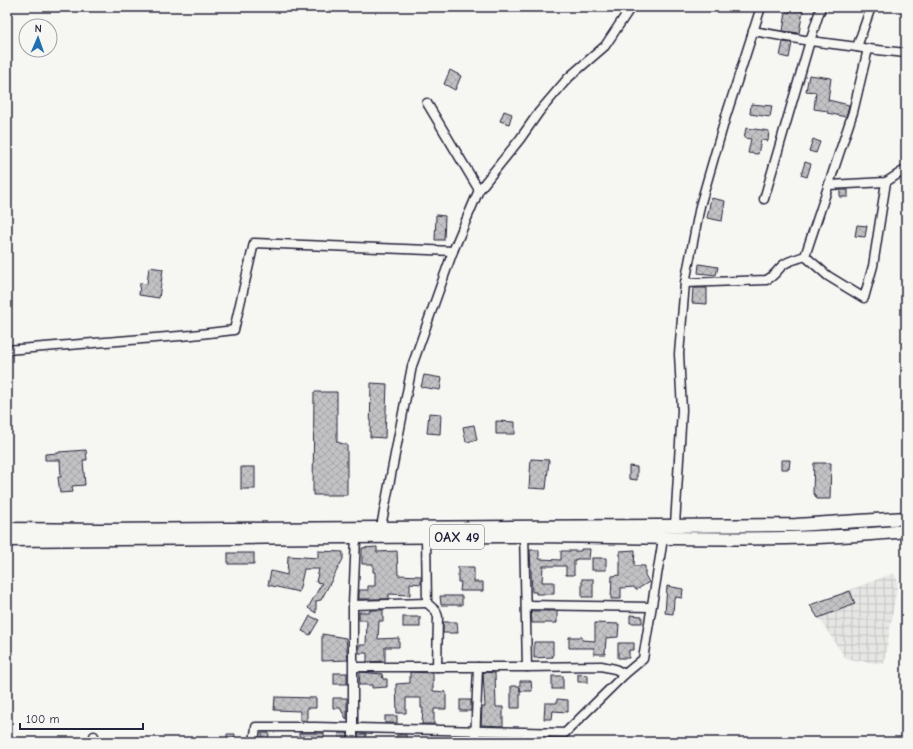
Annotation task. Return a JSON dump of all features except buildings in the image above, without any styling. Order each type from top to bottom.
[{"type":"main road","name":"OAX 49","points":[[7,529],[358,532],[426,537],[524,531],[675,525],[796,525],[906,518]]},
{"type":"main road","points":[[746,525],[746,539]]},
{"type":"main road","points":[[796,525],[796,539]]},
{"type":"main road","name":"OAX 49","points":[[7,540],[358,532],[380,527],[524,531],[663,539],[796,539],[906,531]]},
{"type":"street","points":[[380,527],[412,366],[453,251],[479,190],[568,78],[605,46],[631,7]]},
{"type":"street","points":[[675,525],[682,410],[679,354],[685,283],[700,206],[726,116],[761,7]]},
{"type":"street","points":[[764,199],[821,7]]},
{"type":"street","points":[[857,47],[871,7]]},
{"type":"street","points":[[753,31],[810,41],[906,53]]},
{"type":"street","points":[[805,256],[853,112],[868,49]]},
{"type":"street","points":[[427,103],[479,190]]},
{"type":"street","points":[[829,186],[886,182],[906,169]]},
{"type":"street","points":[[805,256],[828,276],[864,298],[874,266],[886,182]]},
{"type":"street","points":[[7,350],[192,335],[234,330],[254,243],[453,251]]},
{"type":"street","points":[[685,283],[766,280],[771,278],[787,262],[805,256]]},
{"type":"street","points":[[524,531],[527,667]]},
{"type":"street","points":[[353,742],[354,605],[358,532]]},
{"type":"street","points":[[426,537],[427,604]]},
{"type":"street","points":[[254,742],[256,727],[476,730],[565,733],[625,674],[643,659],[663,539]]},
{"type":"street","points":[[354,605],[427,604],[436,611],[438,616],[437,668]]},
{"type":"street","points":[[526,605],[651,606]]},
{"type":"street","points":[[354,667],[437,668],[601,666],[615,669],[625,674]]},
{"type":"street","points":[[475,742],[478,667]]},
{"type":"shaded area","points":[[894,573],[898,581],[884,664],[846,659],[810,605]]}]
